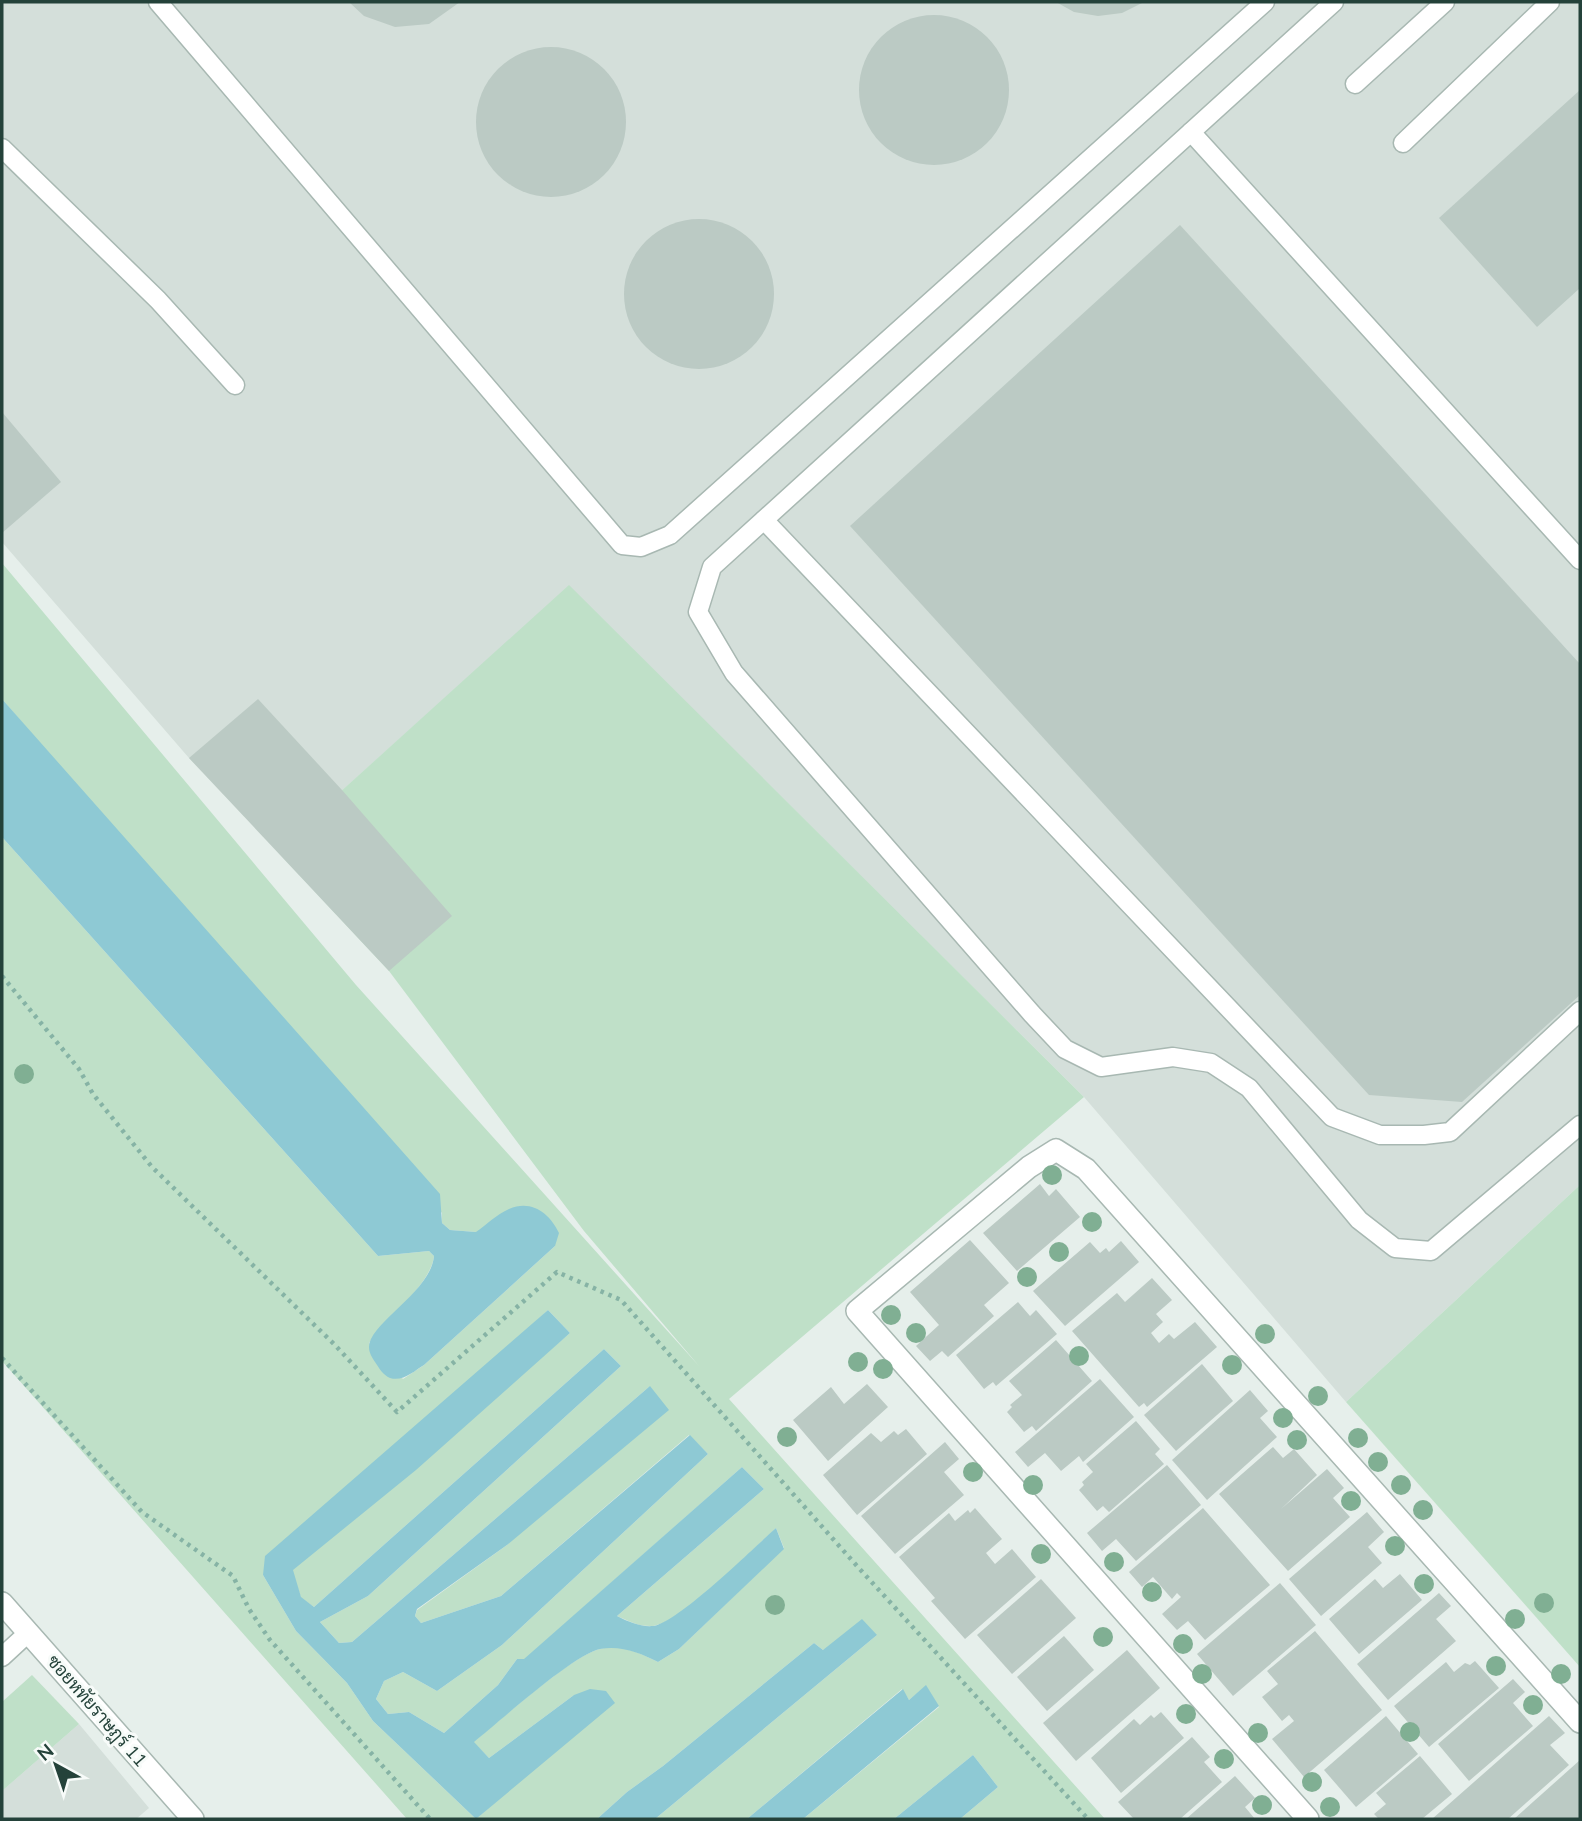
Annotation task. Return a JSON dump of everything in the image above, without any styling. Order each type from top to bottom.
[{"type":"street","points":[[1308,1819],[857,1311],[1029,1167],[1056,1150],[1086,1169],[1580,1722]]},
{"type":"street","name":"ซอยหทัยราษฎร์ 11","points":[[2,1603],[192,1819]]},
{"type":"lane","points":[[158,2],[622,545],[641,547],[670,535],[1265,2]]},
{"type":"lane","points":[[1334,2],[712,567],[698,612],[734,673],[1031,1014],[1065,1049],[1101,1067],[1172,1057],[1211,1063],[1248,1088],[1359,1220],[1395,1248],[1432,1251],[1580,1125]]},
{"type":"lane","points":[[1354,84],[1445,2]]},
{"type":"lane","points":[[1403,143],[1550,2]]},
{"type":"lane","points":[[1191,132],[1580,560]]},
{"type":"lane","points":[[2,148],[158,300],[235,385]]},
{"type":"lane","points":[[764,520],[1332,1117],[1380,1135],[1450,1132],[1580,1011]]},
{"type":"lane","points":[[2,1657],[28,1633]]},
{"type":"path","points":[[2,976],[79,1069],[93,1094],[152,1167],[335,1345],[397,1412],[557,1272],[621,1300],[1088,1819]]},
{"type":"path","points":[[2,1358],[142,1512],[233,1576],[249,1609],[270,1640],[430,1819]]},
{"type":"shaded area","points":[[2,2],[1580,2],[1580,1185],[1346,1402],[1084,1097],[569,586],[276,850],[189,758],[2,542]]},
{"type":"shaded area","points":[[79,1724],[149,1808],[136,1819],[2,1819],[2,1791]]},
{"type":"green space","points":[[2,563],[356,985],[699,1366],[584,1231],[389,971],[276,850],[569,585],[1084,1097],[729,1399],[1105,1819],[960,1819],[998,1787],[973,1755],[894,1819],[803,1819],[939,1707],[926,1686],[909,1700],[902,1689],[747,1819],[655,1819],[877,1635],[823,1650],[814,1643],[597,1819],[476,1819],[407,1819],[2,1361],[2,837],[378,1256],[429,1251],[434,1256],[431,1267],[417,1289],[369,1343],[403,1379],[424,1365],[555,1246],[450,1230],[442,1223],[442,1213],[2,699]],"holes":[[[548,1310],[570,1333],[292,1570],[301,1598],[314,1607],[604,1349],[621,1366],[368,1596],[320,1622],[339,1643],[352,1642],[650,1386],[507,1545],[417,1610],[415,1616],[421,1623],[501,1596],[689,1435],[708,1454],[502,1645],[437,1691],[403,1672],[384,1681],[376,1699],[388,1714],[409,1712],[444,1733],[498,1685],[517,1659],[524,1660],[742,1467],[764,1489],[617,1616],[643,1626],[665,1622],[681,1613],[716,1584],[776,1528],[784,1548],[679,1649],[658,1662],[623,1649],[600,1649],[588,1654],[555,1675],[473,1742],[489,1758],[574,1695],[513,1786],[476,1819],[373,1721],[347,1683],[296,1631],[263,1575]]]},
{"type":"green space","points":[[1580,1185],[1580,1667],[1346,1402]]},
{"type":"green space","points":[[32,1675],[79,1724],[2,1791],[2,1702]]},
{"type":"water","points":[[2,699],[440,1194],[442,1223],[450,1230],[476,1232],[505,1211],[525,1206],[545,1214],[555,1226],[559,1233],[555,1246],[412,1373],[395,1379],[388,1377],[375,1362],[369,1347],[379,1328],[423,1282],[434,1256],[429,1251],[378,1256],[2,837]]},
{"type":"water","points":[[548,1310],[570,1333],[416,1470],[293,1570],[301,1597],[314,1607],[604,1349],[621,1366],[368,1596],[320,1622],[339,1643],[352,1642],[650,1386],[669,1410],[507,1545],[417,1609],[415,1616],[421,1623],[501,1596],[690,1435],[708,1454],[502,1645],[437,1691],[403,1672],[384,1681],[376,1699],[388,1714],[409,1712],[444,1733],[498,1685],[517,1659],[524,1659],[742,1467],[764,1489],[617,1616],[644,1626],[653,1626],[680,1612],[697,1599],[776,1528],[784,1549],[679,1649],[658,1662],[615,1648],[600,1649],[588,1654],[555,1675],[474,1742],[489,1758],[574,1695],[590,1689],[606,1691],[615,1703],[476,1819],[373,1721],[347,1683],[296,1631],[263,1575],[265,1556]]},
{"type":"water","points":[[862,1619],[877,1635],[655,1819],[597,1819],[814,1643],[823,1650]]},
{"type":"water","points":[[926,1685],[939,1706],[803,1819],[747,1819],[903,1689],[909,1700]]},
{"type":"water","points":[[973,1755],[998,1787],[960,1819],[894,1819]]},
{"type":"building","points":[[349,2],[460,2],[429,24],[395,27],[364,16]]},
{"type":"building","points":[[1056,2],[1144,2],[1122,13],[1098,16],[1074,12]]},
{"type":"building","points":[[934,15],[963,20],[987,37],[1004,61],[1009,90],[1004,119],[987,143],[963,160],[934,165],[905,160],[881,143],[864,119],[859,90],[864,61],[881,37],[905,20]]},
{"type":"building","points":[[551,47],[580,53],[604,69],[620,93],[626,122],[620,151],[604,175],[580,191],[551,197],[522,191],[498,175],[482,151],[476,122],[482,93],[498,69],[522,53]]},
{"type":"building","points":[[1580,90],[1580,288],[1537,327],[1439,218]]},
{"type":"building","points":[[699,219],[728,224],[752,241],[769,265],[774,294],[769,323],[752,347],[728,364],[699,369],[670,364],[646,347],[629,323],[624,294],[629,265],[646,241],[670,224]]},
{"type":"building","points":[[1180,225],[1580,664],[1580,995],[1462,1102],[1369,1095],[850,526]]},
{"type":"building","points":[[2,412],[61,482],[2,533]]},
{"type":"building","points":[[258,699],[452,916],[389,971],[189,758]]},
{"type":"building","points":[[1040,1184],[1049,1196],[1056,1189],[1080,1217],[1017,1271],[983,1233]]},
{"type":"building","points":[[970,1240],[1009,1283],[984,1305],[994,1316],[948,1357],[942,1351],[930,1361],[916,1346],[939,1325],[910,1292]]},
{"type":"building","points":[[1121,1241],[1139,1262],[1065,1326],[1033,1291],[1090,1242],[1100,1253],[1106,1248],[1109,1252]]},
{"type":"building","points":[[1152,1278],[1172,1300],[1156,1314],[1163,1322],[1151,1333],[1159,1343],[1169,1334],[1174,1339],[1195,1322],[1217,1347],[1147,1407],[1144,1403],[1139,1407],[1072,1331],[1117,1293],[1125,1302]]},
{"type":"building","points":[[1018,1302],[1030,1316],[1036,1310],[1057,1334],[996,1386],[993,1382],[984,1389],[956,1355]]},
{"type":"building","points":[[1056,1340],[1092,1381],[1036,1431],[1032,1426],[1024,1432],[1007,1412],[1012,1407],[1010,1405],[1022,1395],[1009,1381]]},
{"type":"building","points":[[1202,1364],[1233,1401],[1176,1451],[1144,1415]]},
{"type":"building","points":[[1100,1379],[1134,1417],[1083,1462],[1079,1456],[1061,1471],[1045,1453],[1028,1467],[1015,1452]]},
{"type":"building","points":[[867,1384],[888,1407],[828,1461],[793,1420],[831,1387],[844,1404]]},
{"type":"building","points":[[1250,1390],[1268,1411],[1260,1418],[1277,1437],[1207,1500],[1172,1460]]},
{"type":"building","points":[[1136,1421],[1160,1449],[1155,1454],[1164,1464],[1109,1512],[1103,1506],[1097,1511],[1079,1490],[1084,1485],[1082,1482],[1093,1472],[1086,1464]]},
{"type":"building","points":[[906,1429],[927,1454],[857,1515],[823,1475],[871,1433],[881,1442],[894,1431],[898,1435]]},
{"type":"building","points":[[945,1442],[959,1459],[944,1472],[964,1495],[895,1554],[861,1516]]},
{"type":"building","points":[[1273,1447],[1283,1458],[1294,1449],[1317,1475],[1281,1509],[1327,1469],[1344,1488],[1333,1498],[1350,1517],[1288,1571],[1219,1494]]},
{"type":"building","points":[[1167,1465],[1201,1505],[1136,1561],[1116,1539],[1102,1551],[1087,1533]]},
{"type":"building","points":[[975,1508],[1002,1539],[986,1553],[995,1564],[1012,1549],[1036,1577],[965,1639],[931,1601],[935,1598],[899,1557],[949,1513],[955,1521],[968,1510],[970,1513]]},
{"type":"building","points":[[1203,1508],[1270,1585],[1205,1640],[1188,1621],[1177,1630],[1162,1614],[1181,1597],[1177,1593],[1172,1599],[1153,1577],[1142,1587],[1129,1572]]},
{"type":"building","points":[[1367,1512],[1384,1532],[1368,1547],[1382,1563],[1321,1616],[1289,1579]]},
{"type":"building","points":[[1400,1574],[1422,1600],[1359,1654],[1329,1619],[1375,1579],[1383,1588]]},
{"type":"building","points":[[1041,1579],[1076,1618],[1012,1674],[977,1635]]},
{"type":"building","points":[[1280,1583],[1316,1625],[1233,1696],[1197,1654]]},
{"type":"building","points":[[1439,1593],[1451,1606],[1436,1619],[1456,1641],[1388,1700],[1357,1664]]},
{"type":"building","points":[[1315,1631],[1382,1710],[1304,1777],[1272,1739],[1294,1721],[1289,1715],[1282,1721],[1262,1697],[1278,1684],[1267,1671]]},
{"type":"building","points":[[1064,1636],[1094,1670],[1047,1711],[1017,1677]]},
{"type":"building","points":[[1127,1650],[1160,1688],[1076,1761],[1043,1723]]},
{"type":"building","points":[[1475,1661],[1499,1688],[1429,1747],[1394,1706],[1446,1662],[1454,1672],[1465,1663],[1470,1665]]},
{"type":"building","points":[[1513,1679],[1525,1692],[1513,1703],[1533,1726],[1469,1781],[1438,1744]]},
{"type":"building","points":[[1161,1712],[1184,1738],[1121,1793],[1091,1758],[1134,1719],[1140,1725],[1151,1715],[1154,1718]]},
{"type":"building","points":[[1386,1716],[1418,1754],[1356,1807],[1324,1770]]},
{"type":"building","points":[[1549,1716],[1565,1733],[1550,1745],[1569,1765],[1508,1819],[1432,1819]]},
{"type":"building","points":[[1192,1737],[1210,1757],[1204,1762],[1222,1782],[1180,1819],[1134,1819],[1118,1802]]},
{"type":"building","points":[[1420,1756],[1452,1794],[1422,1819],[1379,1819],[1374,1814],[1386,1804],[1376,1793]]},
{"type":"building","points":[[1580,1760],[1580,1819],[1514,1819]]},
{"type":"building","points":[[1235,1776],[1255,1798],[1245,1807],[1255,1819],[1186,1819]]}]
